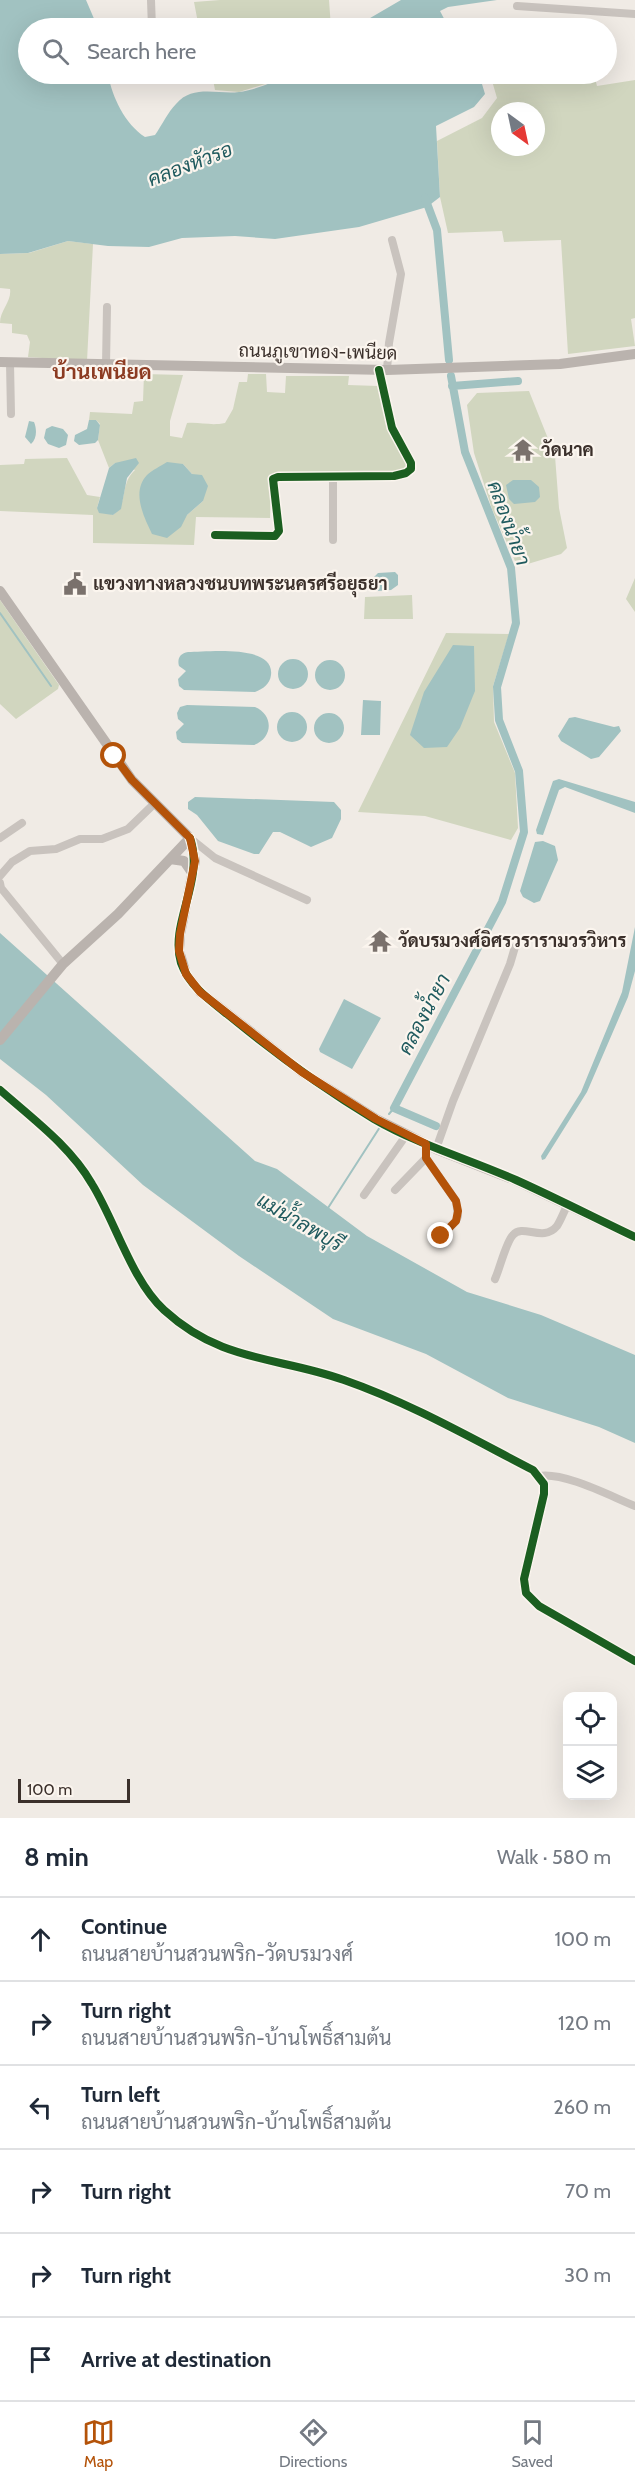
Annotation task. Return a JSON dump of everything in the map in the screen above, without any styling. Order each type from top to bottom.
[{"type":"street","points":[[151,0],[152,18]]},
{"type":"street","points":[[517,6],[635,14]]},
{"type":"street","points":[[215,535],[275,536],[279,531],[273,479],[278,477],[394,476],[411,469],[411,463],[392,428],[383,370],[401,274],[392,240]]},
{"type":"street","points":[[106,365],[107,307]]},
{"type":"street","name":"ถนนภูเขาทอง-เพนียด","points":[[5,362],[383,370],[549,365],[635,354]]},
{"type":"street","points":[[5,362],[11,414]]},
{"type":"street","points":[[333,476],[333,540]]},
{"type":"street","points":[[0,591],[114,756],[155,803],[190,838],[215,858],[307,900]]},
{"type":"street","points":[[0,876],[12,862],[30,851],[56,849],[80,839],[102,839],[128,829],[155,803]]},
{"type":"street","points":[[0,838],[22,823]]},
{"type":"street","points":[[0,1040],[61,967],[118,914],[190,838]]},
{"type":"street","points":[[190,838],[194,849],[193,874],[180,934],[179,951],[186,974],[200,992],[302,1072],[376,1119],[431,1147],[515,1179],[635,1236]]},
{"type":"street","points":[[170,859],[184,861],[193,874]]},
{"type":"street","points":[[0,883],[1,888],[61,967]]},
{"type":"street","points":[[395,1190],[426,1158],[453,1101],[515,947]]},
{"type":"street","points":[[0,1090],[63,1145],[80,1164],[149,1295],[188,1329],[217,1345],[242,1355],[341,1379],[391,1398],[533,1470],[544,1484],[544,1494],[524,1579],[526,1593],[539,1606],[635,1660]]},
{"type":"street","points":[[364,1195],[407,1134]]},
{"type":"street","points":[[426,1158],[457,1206],[456,1221],[441,1236]]},
{"type":"street","points":[[495,1279],[512,1235],[520,1231],[542,1234],[552,1231],[568,1204]]},
{"type":"street","points":[[539,1476],[565,1479],[635,1506]]},
{"type":"green space","points":[[329,0],[330,18],[197,18],[194,2]]},
{"type":"green space","points":[[635,80],[635,318],[631,319],[635,346],[568,354],[561,240],[504,242],[502,231],[448,233],[440,197],[437,141],[482,118],[491,106],[491,156],[545,156],[545,102],[494,102],[497,98],[493,84],[596,84],[597,86]]},
{"type":"green space","points":[[214,84],[265,84],[239,92],[215,90]]},
{"type":"green space","points":[[68,241],[93,244],[87,361],[28,357],[30,342],[27,335],[12,333],[12,324],[0,323],[10,289],[0,288],[0,254],[29,253]]},
{"type":"green space","points":[[144,374],[183,375],[170,421],[170,436],[182,438],[187,423],[225,423],[233,409],[239,382],[247,382],[248,374],[266,374],[267,392],[285,393],[286,376],[349,376],[348,385],[378,386],[389,430],[406,463],[406,468],[402,472],[392,473],[302,472],[271,477],[270,518],[196,517],[194,545],[93,543],[93,515],[0,511],[0,465],[24,464],[25,459],[67,458],[87,495],[100,497],[97,508],[113,515],[121,505],[127,482],[135,470],[115,463],[109,468],[98,440],[100,424],[96,420],[89,420],[90,412],[132,414],[134,402],[143,401]],"holes":[[[183,464],[192,474],[203,501],[187,515]]]},
{"type":"green space","points":[[529,391],[555,456],[559,508],[567,548],[561,554],[521,566],[515,561],[492,509],[474,453],[467,405],[477,393]]},
{"type":"green space","points":[[635,578],[635,612],[626,599]]},
{"type":"green space","points":[[412,595],[413,619],[364,619],[365,597]]},
{"type":"green space","points":[[0,600],[59,685],[58,689],[16,719],[0,704]]},
{"type":"green space","points":[[446,633],[509,634],[493,686],[494,722],[515,773],[518,828],[511,840],[425,816],[358,812]]},
{"type":"water","name":"คลองหัวรอ","points":[[0,0],[86,0],[94,18],[18,18],[18,84],[111,84],[120,109],[131,125],[145,137],[155,135],[173,107],[183,98],[198,92],[231,93],[267,84],[482,84],[485,94],[474,107],[436,126],[440,197],[427,207],[359,227],[275,239],[235,236],[182,238],[149,247],[108,246],[68,241],[28,253],[0,254]]},
{"type":"water","points":[[401,0],[497,0],[448,7],[440,11],[444,18],[370,18]]},
{"type":"water","points":[[89,420],[96,420],[100,425],[98,440],[95,443],[79,445],[74,441],[75,435],[87,429]]},
{"type":"water","points":[[29,421],[34,422],[36,431],[31,444],[25,437]]},
{"type":"water","points":[[52,426],[63,429],[68,435],[66,445],[59,448],[48,444],[44,438],[46,429]]},
{"type":"water","points":[[136,458],[139,463],[127,478],[121,509],[113,515],[99,513],[97,508],[109,468],[115,463]]},
{"type":"water","points":[[167,462],[183,464],[192,474],[202,475],[208,486],[203,501],[187,515],[181,527],[167,538],[152,534],[139,497],[142,482],[147,475]]},
{"type":"water","points":[[513,480],[531,480],[539,487],[540,497],[535,502],[514,504],[509,499],[506,485]]},
{"type":"water","points":[[395,572],[398,575],[398,585],[391,590],[377,591],[372,586],[373,578],[378,573]]},
{"type":"water","points":[[453,645],[474,646],[475,691],[460,728],[447,747],[424,748],[410,735],[424,692]]},
{"type":"water","points":[[224,651],[252,654],[263,658],[269,665],[271,675],[266,686],[255,692],[184,690],[179,686],[178,679],[186,671],[179,666],[178,661],[181,655],[188,652]]},
{"type":"water","points":[[293,659],[304,663],[308,674],[304,685],[293,689],[282,685],[278,674],[282,663]]},
{"type":"water","points":[[330,660],[341,664],[345,675],[341,686],[330,690],[319,686],[315,675],[319,664]]},
{"type":"water","points":[[363,700],[381,701],[380,735],[361,735]]},
{"type":"water","points":[[187,705],[255,707],[266,715],[268,732],[260,742],[254,745],[182,743],[177,739],[176,732],[184,724],[178,719],[177,713],[180,707]]},
{"type":"water","points":[[292,712],[303,716],[307,727],[303,738],[292,742],[281,738],[277,727],[281,716]]},
{"type":"water","points":[[329,713],[340,717],[344,728],[340,739],[329,743],[318,739],[314,728],[318,717]]},
{"type":"water","points":[[575,717],[614,727],[619,726],[621,731],[599,757],[591,759],[561,741],[558,736],[569,718]]},
{"type":"water","points":[[559,779],[635,802],[635,813],[565,787],[559,790],[543,835],[537,834],[536,830],[553,781]]},
{"type":"water","points":[[195,797],[334,802],[341,810],[341,819],[332,838],[311,847],[280,832],[273,832],[259,854],[254,854],[218,841],[197,815],[188,809],[188,802]]},
{"type":"water","points":[[543,841],[555,846],[558,860],[540,901],[534,903],[523,897],[520,891],[535,842]]},
{"type":"water","points":[[635,927],[635,971],[628,997],[587,1092],[545,1159],[542,1160],[541,1156],[581,1092],[622,992]]},
{"type":"water","name":"แม่น้ำลพบุรี","points":[[0,933],[255,1161],[277,1169],[367,1236],[467,1292],[541,1315],[635,1355],[635,1443],[599,1427],[508,1398],[426,1354],[333,1319],[239,1256],[143,1185],[46,1095],[0,1059]]},
{"type":"water","points":[[344,999],[381,1018],[352,1069],[320,1052],[319,1049]]},
{"type":"waterway","name":"คลองน้ำยา","points":[[425,198],[437,230],[449,360]]},
{"type":"waterway","name":"คลองน้ำยา","points":[[436,1126],[394,1108],[502,902],[524,832],[519,771],[499,720],[497,687],[516,623],[511,568],[465,452],[451,376]]},
{"type":"waterway","points":[[452,386],[518,381]]},
{"type":"waterway","points":[[0,613],[51,686]]},
{"type":"waterway","name":"คลองน้ำยา","points":[[389,1114],[394,1108]]},
{"type":"waterway","name":"คลองน้ำยา","points":[[328,1208],[380,1127]]},
{"type":"cycle path","points":[[215,535],[275,536],[279,531],[273,479],[278,477],[394,476],[411,469],[411,463],[392,428],[379,370]]},
{"type":"cycle path","points":[[190,838],[193,870],[179,933],[179,948],[181,963],[197,989],[287,1060],[338,1097],[374,1119],[426,1144],[516,1180],[635,1237]]},
{"type":"cycle path","points":[[0,1090],[73,1157],[92,1184],[142,1283],[164,1310],[186,1327],[207,1340],[229,1349],[319,1372],[369,1389],[440,1422],[533,1470],[544,1484],[544,1494],[524,1579],[526,1593],[539,1606],[635,1661]]},
{"type":"place","name":"วัดนาค","points":[[523,450]]},
{"type":"place","name":"แขวงทางหลวงชนบทพระนครศรีอยุธยา","points":[[75,584]]},
{"type":"place","name":"วัดบรมวงศ์อิศรวรารามวรวิหาร","points":[[380,941]]},
{"type":"district","name":"บ้านเพนียด","points":[[102,372]]},
{"type":"route","points":[[114,756],[132,780],[190,838],[194,849],[193,874],[180,934],[179,951],[186,974],[200,992],[302,1072],[376,1119],[426,1144],[426,1158],[456,1201],[458,1211],[456,1221],[441,1236]]}]
